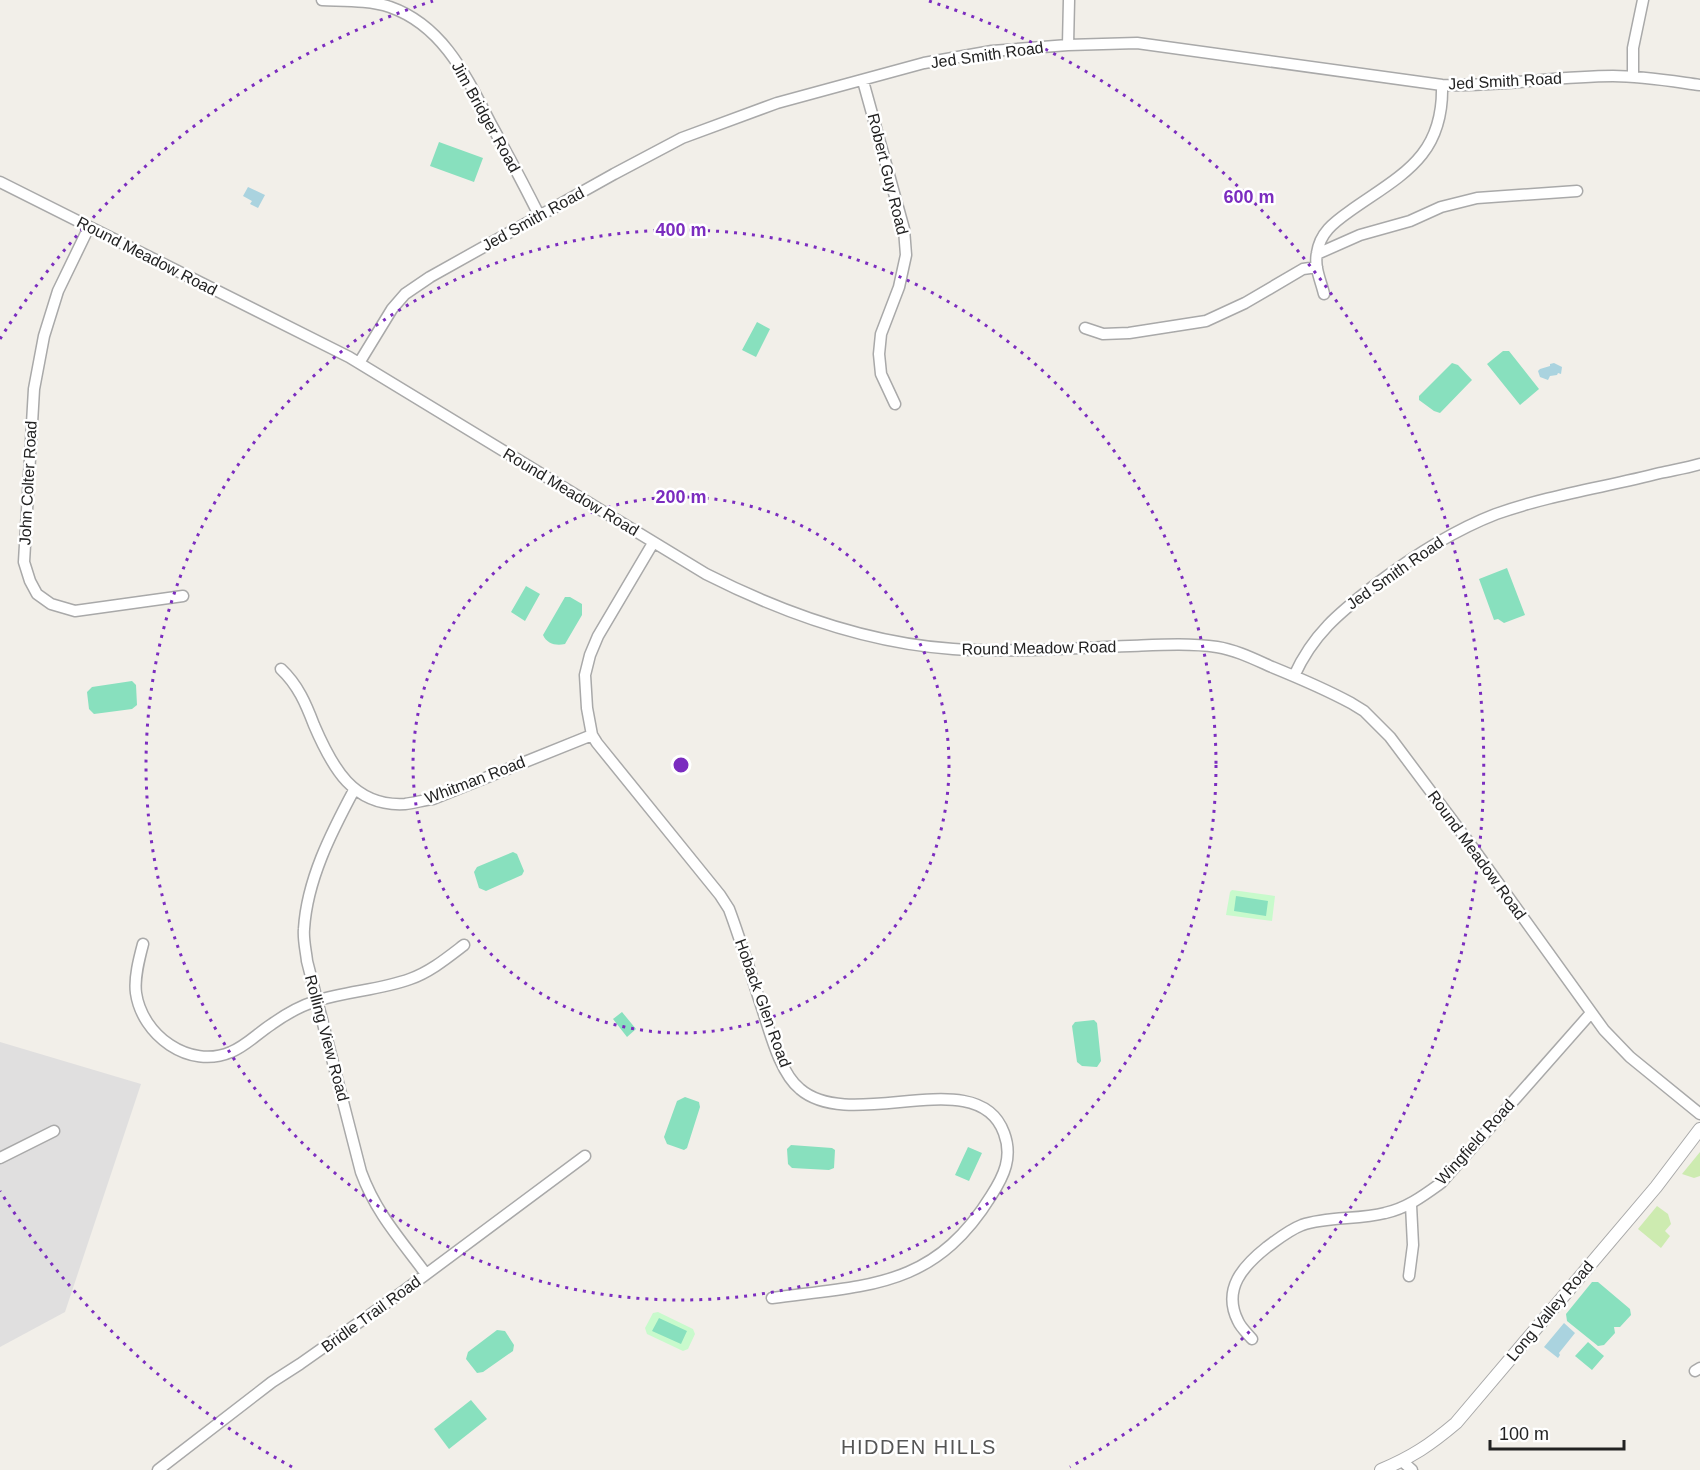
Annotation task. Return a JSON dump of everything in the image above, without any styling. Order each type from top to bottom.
[{"type":"street","name":"Jim Bridger Road","points":[[322,0],[387,6],[417,20],[436,36],[464,72],[539,215]]},
{"type":"street","points":[[1068,45],[1069,0]]},
{"type":"street","points":[[1633,76],[1633,48],[1643,0]]},
{"type":"street","name":"Jed Smith Road","points":[[359,363],[392,309],[405,294],[430,277],[539,215],[682,138],[777,103],[924,63],[992,51],[1068,45],[1137,43],[1442,85],[1633,76],[1700,85]]},
{"type":"street","name":"Robert Guy Road","points":[[863,81],[904,229],[906,255],[900,287],[881,334],[879,354],[881,374],[896,404]]},
{"type":"street","points":[[1324,294],[1317,267],[1321,237],[1331,224],[1403,174],[1420,159],[1435,134],[1442,106],[1442,85]]},
{"type":"street","name":"Round Meadow Road","points":[[0,182],[359,363],[653,543],[706,574],[769,604],[825,624],[895,642],[953,649],[1007,651],[1197,645],[1219,647],[1243,654],[1351,703],[1364,711],[1380,726],[1473,848],[1591,1013],[1625,1053],[1700,1114]]},
{"type":"street","points":[[1317,254],[1360,235],[1410,221],[1441,207],[1476,198],[1577,191]]},
{"type":"street","name":"John Colter Road","points":[[89,227],[58,291],[44,336],[34,389],[24,562],[30,581],[38,594],[51,604],[75,612],[183,596]]},
{"type":"street","points":[[1084,328],[1111,334],[1156,330],[1206,321],[1245,303],[1303,269],[1317,267]]},
{"type":"street","name":"Jed Smith Road","points":[[1294,676],[1306,651],[1339,612],[1395,570],[1448,536],[1517,507],[1700,464]]},
{"type":"street","name":"Hoback Glen Road","points":[[653,543],[598,636],[590,655],[585,675],[585,692],[592,735],[729,909],[774,1044],[785,1068],[800,1089],[826,1102],[853,1106],[955,1099],[975,1103],[993,1114],[1004,1130],[1008,1144],[1008,1161],[1004,1176],[987,1203],[954,1244],[933,1260],[912,1272],[871,1284],[772,1298]]},
{"type":"street","name":"Whitman Road","points":[[281,669],[292,679],[303,699],[333,764],[354,790],[379,801],[405,804],[433,798],[592,735]]},
{"type":"street","name":"Rolling View Road","points":[[354,790],[333,830],[309,899],[304,931],[307,962],[361,1172],[369,1194],[377,1209],[426,1274]]},
{"type":"street","points":[[143,944],[135,991],[146,1022],[172,1047],[187,1054],[215,1057],[230,1053],[294,1010],[317,1000],[410,980],[433,969],[464,945]]},
{"type":"street","name":"Wingfield Road","points":[[1252,1340],[1238,1323],[1233,1309],[1233,1293],[1238,1277],[1248,1262],[1283,1235],[1303,1225],[1384,1214],[1411,1205],[1441,1183],[1591,1013]]},
{"type":"street","name":"Long Valley Road","points":[[1381,1470],[1429,1446],[1456,1423],[1656,1187],[1700,1129]]},
{"type":"street","points":[[0,1158],[54,1131]]},
{"type":"street","name":"Bridle Trail Road","points":[[158,1470],[272,1382],[300,1365],[585,1156]]},
{"type":"street","points":[[1409,1276],[1413,1245],[1411,1205]]},
{"type":"street","points":[[1402,1461],[1412,1470]]},
{"type":"shaded area","points":[[0,1042],[141,1084],[65,1312],[0,1347]]},
{"type":"green space","points":[[439,142],[483,158],[474,182],[430,166]]},
{"type":"green space","points":[[757,322],[770,329],[756,357],[742,350]]},
{"type":"green space","points":[[1503,351],[1509,351],[1539,389],[1520,405],[1487,364]]},
{"type":"green space","points":[[1452,363],[1458,365],[1472,380],[1440,413],[1419,400],[1419,396]]},
{"type":"green space","points":[[1507,568],[1525,615],[1504,623],[1498,619],[1494,620],[1479,579]]},
{"type":"green space","points":[[526,586],[540,594],[525,621],[511,612]]},
{"type":"green space","points":[[565,597],[570,597],[582,604],[582,615],[565,644],[555,644],[549,642],[543,635]]},
{"type":"green space","points":[[132,681],[136,685],[137,705],[132,709],[94,714],[89,709],[87,692],[92,687]]},
{"type":"green space","points":[[513,852],[517,854],[524,871],[522,875],[486,891],[479,888],[474,872],[477,867]]},
{"type":"green space","points":[[1232,890],[1275,896],[1272,921],[1226,915]]},
{"type":"green space","points":[[1236,896],[1268,901],[1266,916],[1234,911]]},
{"type":"green space","points":[[622,1012],[636,1029],[627,1037],[613,1019]]},
{"type":"green space","points":[[1094,1020],[1097,1023],[1101,1061],[1097,1067],[1082,1066],[1077,1062],[1072,1026],[1075,1022]]},
{"type":"green space","points":[[685,1097],[699,1102],[700,1107],[687,1148],[684,1150],[667,1144],[664,1137],[677,1101]]},
{"type":"green space","points":[[791,1145],[832,1148],[835,1150],[834,1168],[829,1170],[792,1168],[788,1164],[787,1149]]},
{"type":"green space","points":[[968,1147],[982,1153],[969,1181],[955,1175]]},
{"type":"green space","points":[[1700,1152],[1700,1176],[1694,1178],[1682,1174]]},
{"type":"green space","points":[[1657,1206],[1668,1214],[1671,1224],[1665,1231],[1670,1236],[1661,1248],[1638,1229]]},
{"type":"green space","points":[[1592,1282],[1598,1282],[1630,1309],[1631,1315],[1620,1327],[1614,1327],[1615,1333],[1604,1345],[1598,1346],[1567,1321],[1566,1314]]},
{"type":"green space","points":[[658,1312],[693,1329],[695,1334],[688,1349],[683,1351],[647,1334],[645,1328],[653,1313]]},
{"type":"green space","points":[[659,1318],[687,1331],[681,1344],[652,1331]]},
{"type":"green space","points":[[497,1330],[505,1331],[514,1345],[513,1351],[483,1372],[477,1373],[466,1359],[468,1352]]},
{"type":"green space","points":[[1588,1342],[1604,1356],[1592,1370],[1575,1356]]},
{"type":"green space","points":[[471,1400],[487,1419],[449,1449],[434,1429]]},
{"type":"water","points":[[248,187],[265,195],[258,208],[250,204],[252,201],[243,196]]},
{"type":"water","points":[[1554,363],[1562,367],[1561,374],[1550,376],[1548,380],[1540,377],[1538,371],[1540,369]]},
{"type":"water","points":[[1564,1323],[1575,1333],[1559,1353],[1558,1358],[1544,1347]]},
{"type":"district","name":"HIDDEN HILLS","points":[[919,1447]]}]
